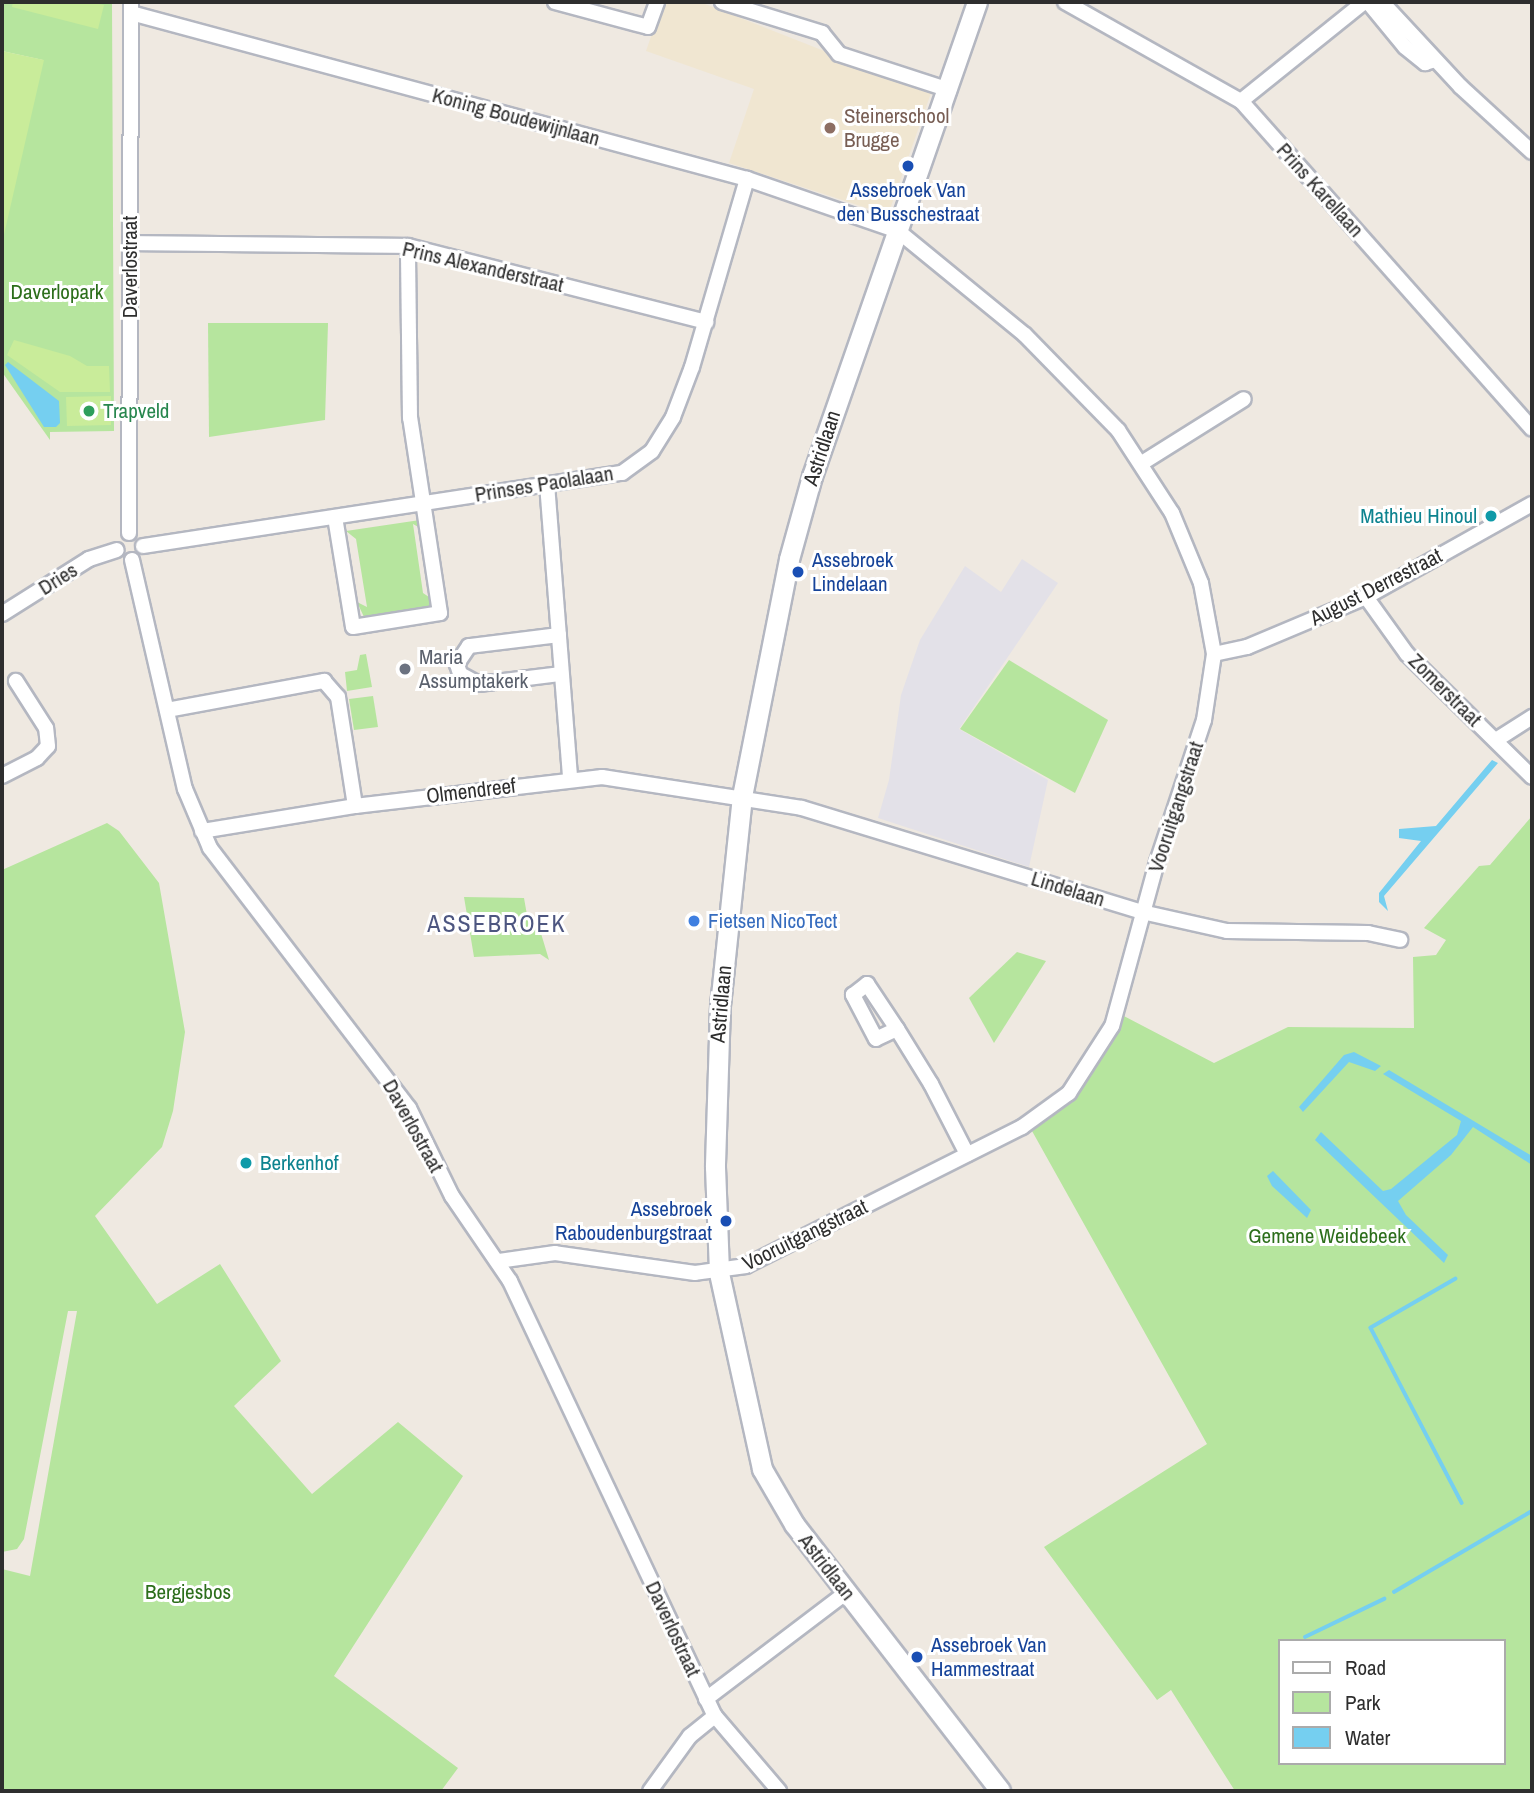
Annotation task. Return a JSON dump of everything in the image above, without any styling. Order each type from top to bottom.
[{"type":"main road","name":"Astridlaan","points":[[977,2],[949,90],[812,476],[789,559],[742,796],[715,1090],[719,1273],[762,1469],[794,1524],[1000,1791]]},
{"type":"street","points":[[559,2],[648,27],[657,2]]},
{"type":"street","points":[[722,2],[822,33],[839,54],[949,90]]},
{"type":"street","name":"Prins Karellaan","points":[[1065,2],[1241,102],[1532,429]]},
{"type":"street","points":[[1241,102],[1366,2],[1405,47],[1425,63],[1435,60]]},
{"type":"street","points":[[1382,2],[1435,60],[1532,152]]},
{"type":"street","name":"Koning Boudewijnlaan","points":[[131,8],[747,179],[898,231]]},
{"type":"street","name":"Daverlostraat","points":[[129,533],[131,8]]},
{"type":"street","name":"Prinses Paolalaan","points":[[144,546],[622,473],[652,451],[673,417],[706,322],[747,179]]},
{"type":"street","name":"Vooruitgangstraat","points":[[498,1261],[555,1253],[586,1254],[695,1273],[719,1273],[759,1262],[1034,1120],[1080,1081],[1112,1026],[1142,912],[1204,720],[1214,654],[1194,559],[1142,463],[1110,420],[1055,363],[898,231]]},
{"type":"street","name":"Prins Alexanderstraat","points":[[130,243],[408,246],[706,322]]},
{"type":"street","points":[[335,517],[353,627],[440,613],[410,418],[408,246]]},
{"type":"street","points":[[1142,463],[1244,399]]},
{"type":"street","points":[[547,484],[570,778]]},
{"type":"street","name":"August Derrestraat","points":[[1214,654],[1247,647],[1366,597],[1532,504]]},
{"type":"street","points":[[129,533],[140,538],[144,546],[132,560],[117,550],[121,537],[129,533]]},
{"type":"street","name":"Dries","points":[[2,614],[89,559],[117,550]]},
{"type":"street","name":"Daverlostraat","points":[[132,560],[185,789],[202,831],[223,868],[397,1089],[452,1196],[498,1261],[715,1716],[779,1791]]},
{"type":"street","name":"Zomerstraat","points":[[1366,597],[1407,654],[1532,778]]},
{"type":"street","points":[[559,635],[469,646],[457,664],[460,674],[479,684],[561,674]]},
{"type":"street","points":[[2,776],[37,758],[48,746],[46,728],[16,681]]},
{"type":"street","points":[[167,710],[324,681],[338,697],[355,806]]},
{"type":"street","points":[[1496,740],[1532,717]]},
{"type":"street","name":"Olmendreef","points":[[202,831],[355,806],[570,778],[602,777],[742,796]]},
{"type":"street","name":"Lindelaan","points":[[742,796],[802,808],[1142,912],[1227,931],[1368,933],[1400,940]]},
{"type":"street","points":[[897,1029],[967,1154]]},
{"type":"street","points":[[706,1699],[847,1592]]},
{"type":"street","points":[[650,1791],[681,1746],[715,1716]]},
{"type":"shaded area","name":"Steinerschool Brugge","points":[[663,2],[700,2],[931,93],[888,215],[729,163],[754,89],[646,51]]},
{"type":"shaded area","points":[[1022,559],[1058,583],[959,729],[1048,780],[1029,867],[878,818],[889,780],[901,695],[920,640],[965,566],[1001,592]]},
{"type":"green space","name":"Daverlopark","points":[[2,2],[112,2],[114,431],[50,432],[50,440],[2,372],[2,238],[43,60],[2,51]]},
{"type":"green space","points":[[13,2],[89,2],[104,5],[98,29],[12,7]]},
{"type":"green space","points":[[2,51],[44,60],[3,239],[2,238]]},
{"type":"green space","points":[[208,323],[328,323],[325,420],[209,437]]},
{"type":"green space","points":[[14,340],[70,356],[87,366],[109,366],[110,392],[60,392],[7,355]]},
{"type":"green space","name":"Trapveld","points":[[111,396],[111,425],[67,426],[66,397]]},
{"type":"green space","points":[[420,520],[422,529],[413,524],[423,593],[432,599],[431,606],[364,617],[357,602],[367,607],[356,539],[346,531]]},
{"type":"green space","points":[[366,654],[372,687],[347,691],[345,672],[357,670],[360,655]]},
{"type":"green space","points":[[1009,660],[1108,720],[1075,793],[960,729]]},
{"type":"green space","points":[[373,696],[378,727],[354,730],[349,699]]},
{"type":"green space","name":"Gemene Weidebeek","points":[[1532,816],[1532,1791],[1235,1791],[1171,1690],[1157,1700],[1044,1547],[1207,1444],[1032,1131],[1057,1113],[1091,1076],[1120,1014],[1214,1063],[1288,1027],[1414,1028],[1413,957],[1436,955],[1446,940],[1424,928],[1479,866],[1490,865]]},
{"type":"green space","name":"Bergjesbos","points":[[107,823],[119,831],[159,883],[185,1032],[173,1111],[162,1147],[95,1216],[157,1304],[220,1264],[281,1361],[234,1406],[312,1494],[398,1422],[463,1476],[334,1676],[458,1768],[441,1791],[2,1791],[2,1569],[30,1576],[77,1311],[68,1311],[24,1539],[17,1549],[2,1552],[2,870]]},
{"type":"green space","points":[[464,897],[524,898],[527,915],[540,930],[549,960],[540,954],[474,957]]},
{"type":"green space","points":[[1017,952],[1046,961],[994,1043],[969,998]]},
{"type":"water","points":[[8,362],[59,401],[60,423],[56,427],[44,427],[5,365]]},
{"type":"water","points":[[1492,760],[1498,763],[1384,896],[1388,911],[1379,902],[1379,893],[1421,841],[1399,838],[1399,829],[1436,826]]},
{"type":"water","points":[[1354,1052],[1381,1066],[1375,1071],[1349,1062],[1303,1112],[1299,1107],[1344,1055]]},
{"type":"water","points":[[1389,1070],[1532,1156],[1532,1165],[1473,1127],[1451,1155],[1398,1201],[1406,1215],[1448,1255],[1444,1263],[1315,1140],[1321,1132],[1383,1191],[1391,1189],[1457,1135],[1461,1121],[1383,1074]]},
{"type":"water","points":[[1273,1171],[1311,1210],[1307,1218],[1272,1186],[1267,1176]]},
{"type":"waterway","points":[[1456,1279],[1371,1328],[1462,1503]]},
{"type":"waterway","points":[[1394,1592],[1532,1511]]},
{"type":"waterway","points":[[1305,1637],[1384,1599]]},
{"type":"place","name":"Steinerschool Brugge","points":[[830,128]]},
{"type":"place","name":"Assebroek Van den Busschestraat","points":[[908,166]]},
{"type":"place","name":"Trapveld","points":[[89,411]]},
{"type":"place","name":"Mathieu Hinoul","points":[[1491,516]]},
{"type":"place","name":"Assebroek Lindelaan","points":[[798,572]]},
{"type":"place","name":"Maria Assumptakerk","points":[[405,669]]},
{"type":"place","name":"Fietsen NicoTect","points":[[694,921]]},
{"type":"place","name":"Berkenhof","points":[[246,1163]]},
{"type":"place","name":"Assebroek Raboudenburgstraat","points":[[726,1221]]},
{"type":"place","name":"Assebroek Van Hammestraat","points":[[917,1657]]},
{"type":"district","name":"ASSEBROEK","points":[[497,924]]}]
